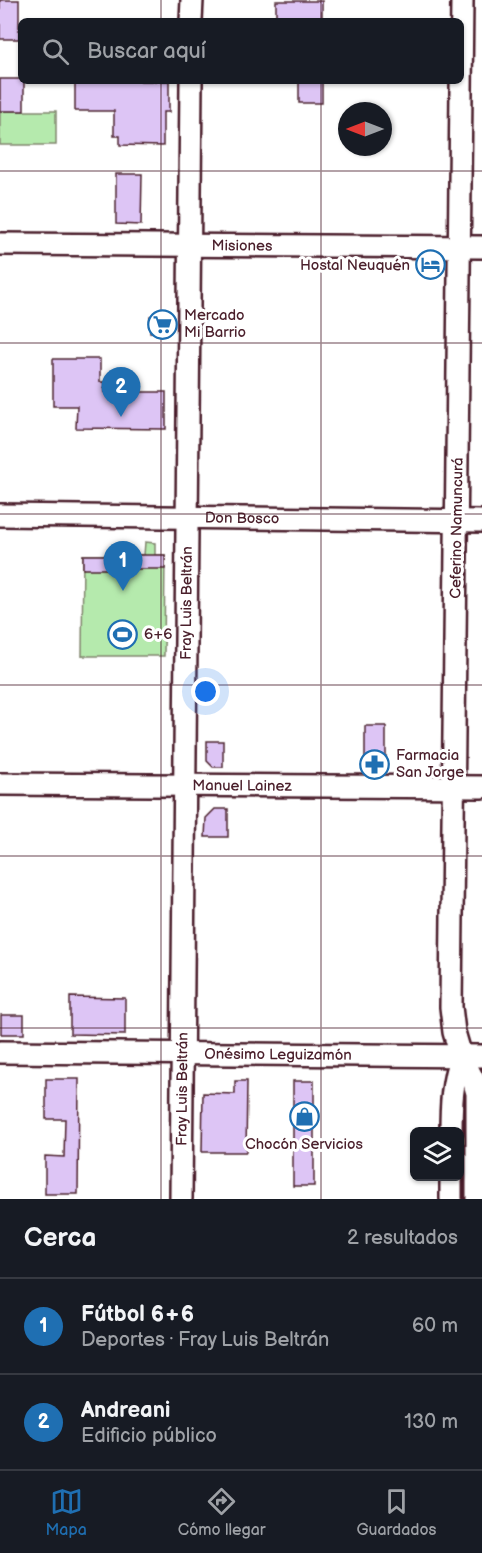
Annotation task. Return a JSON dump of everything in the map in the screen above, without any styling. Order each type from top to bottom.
[{"type":"street","points":[[191,18],[192,0]]},
{"type":"street","name":"Ceferino Namuncurá","points":[[462,0],[462,18]]},
{"type":"street","name":"Fray Luis Beltrán","points":[[181,1199],[191,84]]},
{"type":"street","name":"Ceferino Namuncurá","points":[[461,84],[452,1007],[454,1032],[471,1056],[477,1093],[477,1199]]},
{"type":"street","name":"Misiones","points":[[0,244],[482,247]]},
{"type":"street","name":"Don Bosco","points":[[0,515],[482,521]]},
{"type":"street","name":"Manuel Lainez","points":[[0,784],[482,787]]},
{"type":"street","name":"Onésimo Leguizamón","points":[[0,1052],[471,1056]]},
{"type":"street","points":[[451,1127],[451,1094],[454,1074],[471,1056]]},
{"type":"street","points":[[451,1181],[451,1199]]},
{"type":"green space","points":[[0,111],[56,111],[56,145],[0,145]]},
{"type":"green space","points":[[145,542],[155,543],[155,555],[165,555],[164,656],[82,656],[83,555],[144,555]]},
{"type":"green space","points":[[467,1082],[470,1199],[458,1199],[458,1181],[464,1181],[464,1127],[459,1127],[459,1088]]},
{"type":"building","points":[[0,0],[19,0],[18,39],[0,39]]},
{"type":"building","points":[[276,1],[322,1],[322,18],[276,18]]},
{"type":"building","points":[[0,79],[18,79],[18,84],[24,84],[24,111],[0,111]]},
{"type":"building","points":[[75,84],[169,84],[169,112],[163,112],[163,146],[120,145],[120,136],[114,136],[114,111],[75,111]]},
{"type":"building","points":[[299,84],[322,84],[322,103],[299,103]]},
{"type":"building","points":[[116,174],[142,174],[141,225],[116,224]]},
{"type":"building","points":[[150,316],[167,316],[167,332],[150,332]]},
{"type":"building","points":[[53,359],[100,359],[100,382],[104,382],[104,392],[166,392],[166,429],[76,428],[77,406],[53,406]]},
{"type":"building","points":[[83,555],[165,555],[165,569],[83,569]]},
{"type":"building","points":[[365,726],[386,726],[386,768],[365,768]]},
{"type":"building","points":[[207,741],[223,741],[223,767],[213,767],[207,761]]},
{"type":"building","points":[[215,809],[228,809],[228,837],[205,837],[206,818]]},
{"type":"building","points":[[70,997],[125,998],[125,1035],[70,1034]]},
{"type":"building","points":[[1,1015],[24,1015],[24,1034],[1,1034]]},
{"type":"building","points":[[46,1079],[79,1079],[78,1194],[45,1194],[45,1156],[64,1157],[65,1119],[46,1119]]},
{"type":"building","points":[[235,1081],[247,1081],[246,1152],[202,1152],[203,1093],[235,1094]]},
{"type":"building","name":"Chocón Servicios","points":[[293,1081],[314,1081],[314,1186],[293,1186]]},
{"type":"place","name":"Hostal Neuquén","points":[[431,265]]},
{"type":"place","name":"Mercado Mi Barrio","points":[[163,324]]},
{"type":"place","name":"Andreani","points":[[121,417]]},
{"type":"place","name":"Fútbol 6+6","points":[[123,591]]},
{"type":"place","name":"6+6","points":[[123,634]]},
{"type":"place","name":"Farmacia San Jorge","points":[[375,764]]},
{"type":"place","name":"Chocón Servicios","points":[[304,1117]]}]
